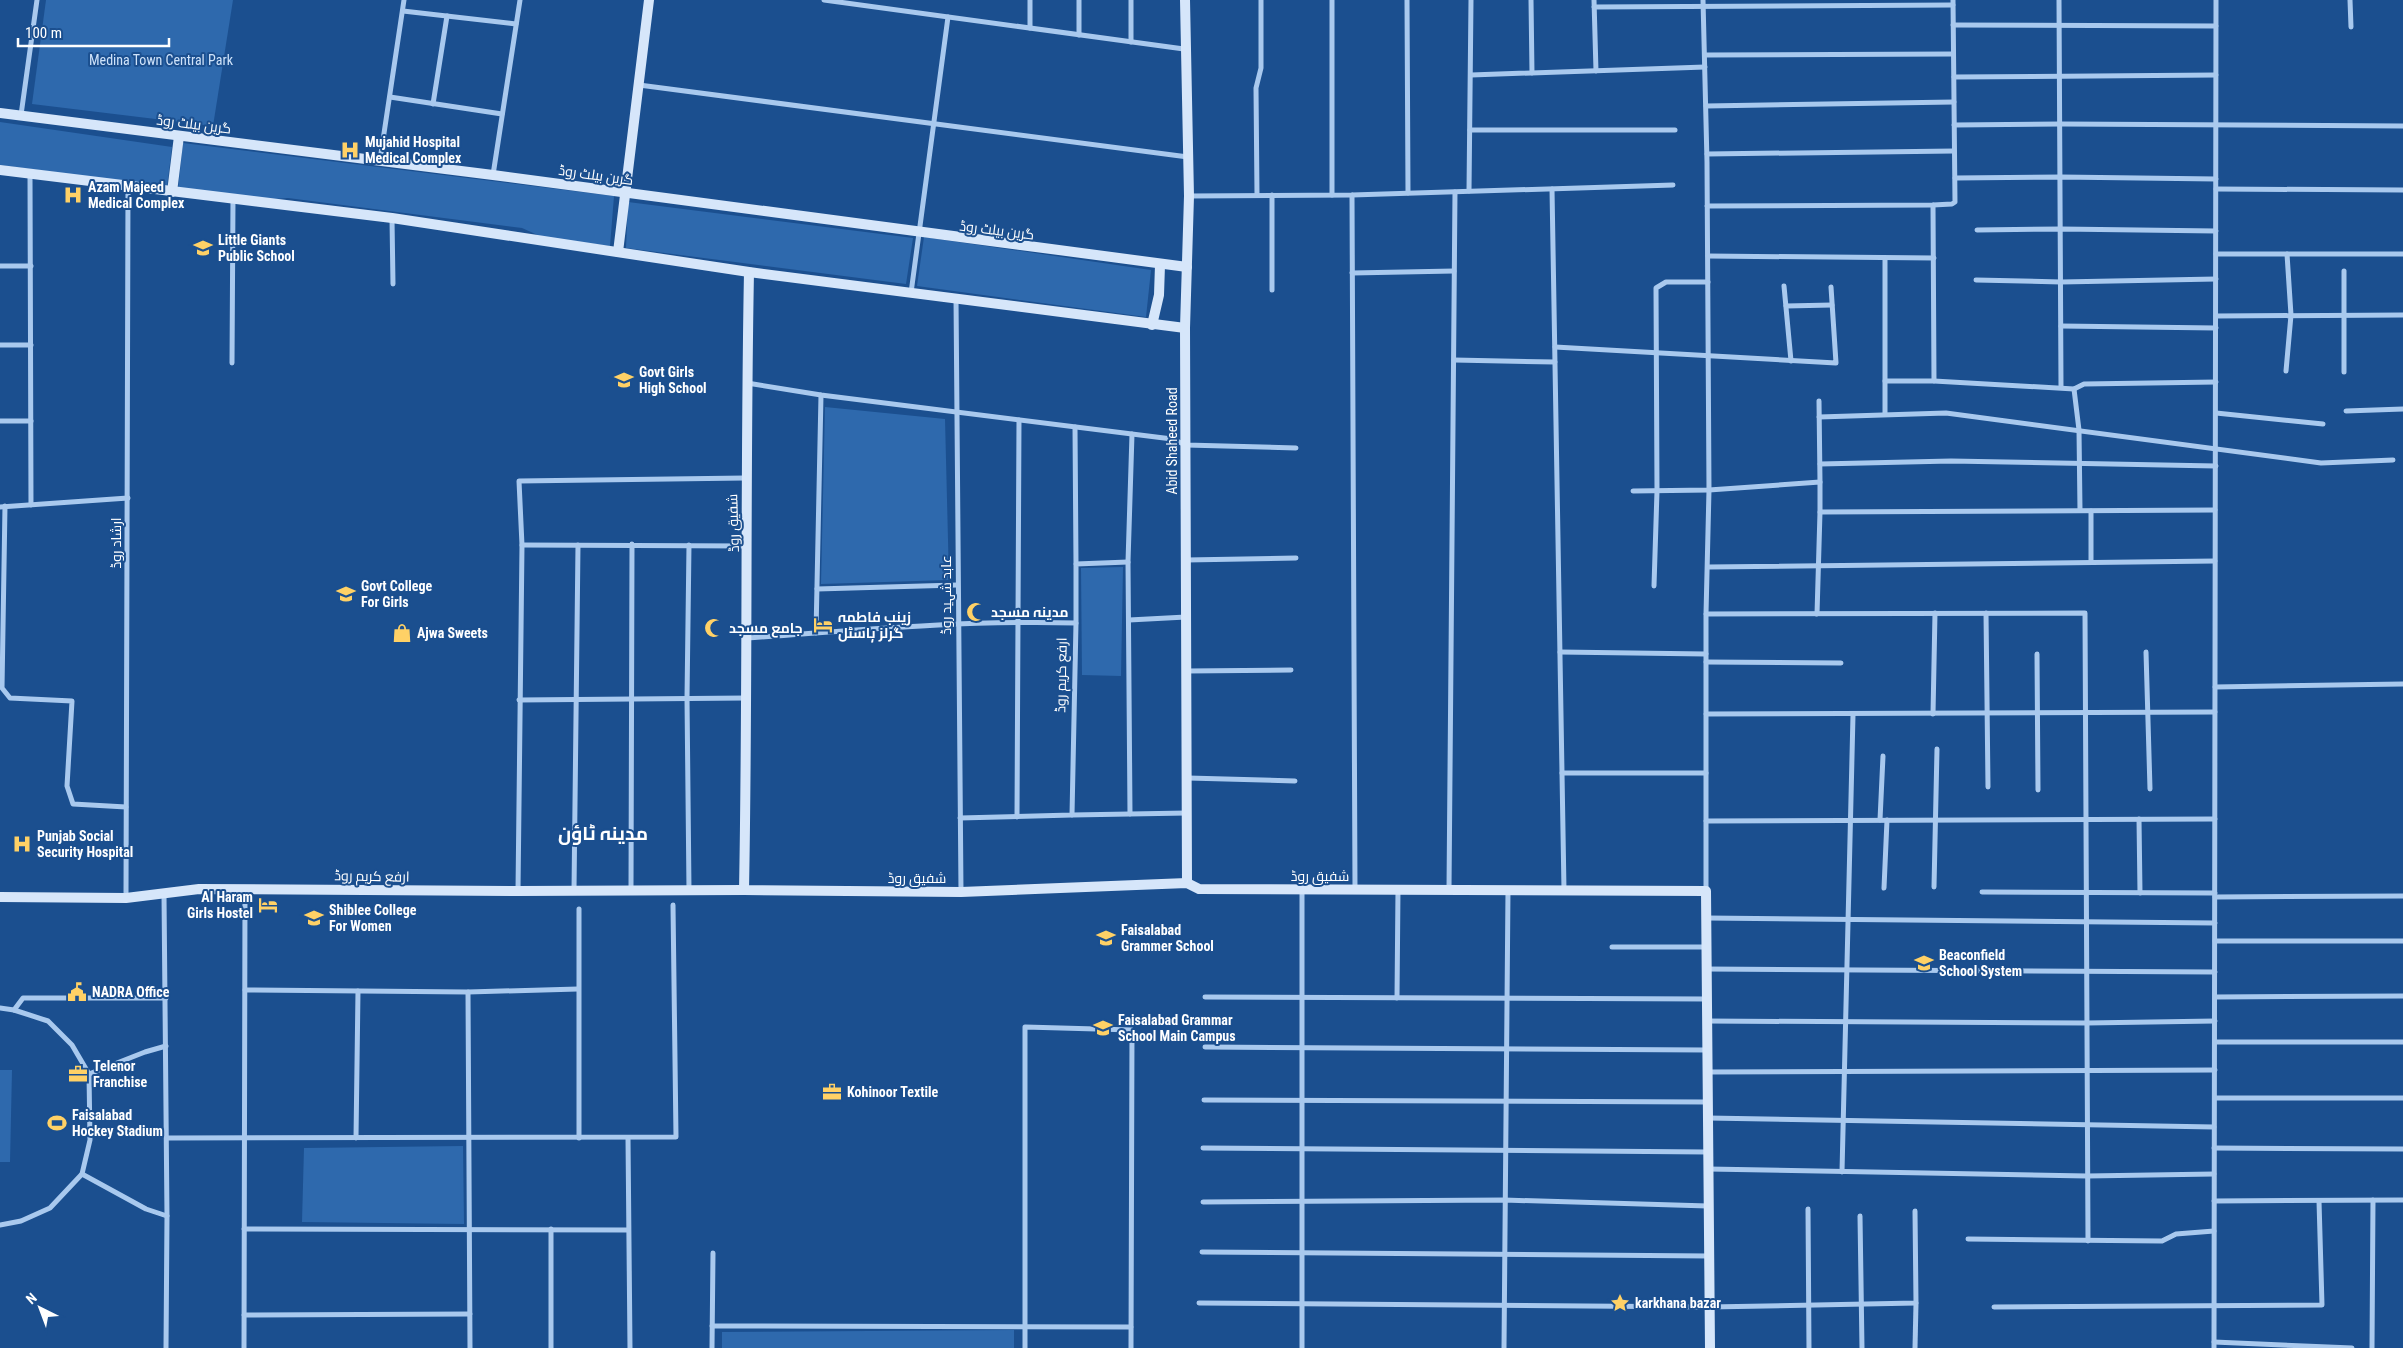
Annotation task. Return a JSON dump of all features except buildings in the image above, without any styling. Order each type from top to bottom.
[{"type":"street","points":[[21,116],[36,0]]},
{"type":"street","points":[[380,161],[404,0]]},
{"type":"street","points":[[493,175],[520,0]]},
{"type":"street","points":[[618,252],[649,0]]},
{"type":"street","points":[[824,0],[1184,49]]},
{"type":"street","points":[[1030,0],[1030,28]]},
{"type":"street","points":[[1078,35],[1079,0]]},
{"type":"street","points":[[1131,42],[1132,0]]},
{"type":"street","name":"Abid Shaheed Road","points":[[1185,0],[1184,49],[1189,196],[1185,328],[1187,883]]},
{"type":"street","points":[[1257,195],[1256,88],[1261,76],[1261,0]]},
{"type":"street","points":[[1332,0],[1332,195]]},
{"type":"street","points":[[1407,0],[1408,193]]},
{"type":"street","points":[[1469,191],[1471,0]]},
{"type":"street","points":[[1531,0],[1532,73]]},
{"type":"street","points":[[1594,0],[1596,71]]},
{"type":"street","points":[[1703,0],[1708,206],[1709,490],[1706,614],[1706,969],[1710,1348]]},
{"type":"street","points":[[2059,0],[2061,76],[2061,387]]},
{"type":"street","points":[[2216,0],[2214,1345],[2352,1348]]},
{"type":"street","points":[[2350,0],[2351,27]]},
{"type":"street","points":[[1594,7],[1704,8],[1953,2],[1955,202],[1952,204],[1933,205],[1708,206]]},
{"type":"street","points":[[403,11],[516,24]]},
{"type":"street","points":[[434,104],[448,16]]},
{"type":"street","points":[[911,293],[948,17]]},
{"type":"street","points":[[1953,25],[2216,26]]},
{"type":"street","points":[[1705,56],[1953,54]]},
{"type":"street","points":[[1471,75],[1705,67]]},
{"type":"street","points":[[1954,77],[2216,75]]},
{"type":"street","points":[[639,85],[1188,157]]},
{"type":"street","points":[[390,97],[502,114]]},
{"type":"street","points":[[1706,106],[1954,102]]},
{"type":"street","name":"گرین بیلٹ روڈ","points":[[0,113],[493,175],[1160,265],[1187,267]]},
{"type":"street","points":[[1954,126],[2216,124],[2403,126]]},
{"type":"street","points":[[1470,130],[1675,130]]},
{"type":"street","points":[[172,192],[179,136]]},
{"type":"street","points":[[1707,154],[1954,151]]},
{"type":"street","points":[[0,170],[392,218],[749,272],[1185,328]]},
{"type":"street","points":[[30,174],[31,504]]},
{"type":"street","points":[[1954,178],[2061,176],[2216,179]]},
{"type":"street","points":[[1189,196],[1352,195],[1672,185]]},
{"type":"street","name":"ارشاد روڈ","points":[[126,898],[128,187]]},
{"type":"street","points":[[1552,189],[1564,890]]},
{"type":"street","points":[[2216,189],[2403,190]]},
{"type":"street","points":[[1449,889],[1455,192]]},
{"type":"street","points":[[1272,195],[1272,290]]},
{"type":"street","points":[[1352,195],[1355,890]]},
{"type":"street","points":[[232,364],[233,199]]},
{"type":"street","points":[[1933,205],[1934,381]]},
{"type":"street","points":[[392,218],[393,284]]},
{"type":"street","points":[[1977,230],[2216,231]]},
{"type":"street","points":[[2216,254],[2403,254]]},
{"type":"street","points":[[2286,372],[2291,315],[2288,254]]},
{"type":"street","points":[[1708,256],[1934,258]]},
{"type":"street","points":[[1885,258],[1885,414]]},
{"type":"street","points":[[1152,325],[1160,295],[1160,265]]},
{"type":"street","points":[[0,266],[31,266]]},
{"type":"street","points":[[1352,273],[1454,271]]},
{"type":"street","name":"شفیق روڈ","points":[[749,272],[745,478],[748,546],[748,698],[744,890],[961,892],[1187,883],[1199,889],[1706,891]]},
{"type":"street","points":[[2344,272],[2344,372]]},
{"type":"street","points":[[1976,280],[2061,282],[2216,279]]},
{"type":"street","points":[[1654,586],[1657,491],[1656,288],[1666,282],[1708,282]]},
{"type":"street","points":[[1784,286],[1791,361]]},
{"type":"street","points":[[1555,347],[1836,364],[1831,287]]},
{"type":"street","name":"عابد شہید روڈ","points":[[956,298],[958,413],[957,624],[961,892]]},
{"type":"street","points":[[1786,306],[1832,305]]},
{"type":"street","points":[[2216,316],[2403,315]]},
{"type":"street","points":[[2061,326],[2216,328]]},
{"type":"street","points":[[0,345],[31,345]]},
{"type":"street","points":[[1454,360],[1555,362]]},
{"type":"street","points":[[1885,381],[1934,381],[2074,388],[2084,384],[2216,382]]},
{"type":"street","points":[[747,383],[821,396],[1172,439],[1186,444],[1296,448]]},
{"type":"street","points":[[2074,388],[2078,430],[2080,510]]},
{"type":"street","points":[[816,633],[821,396]]},
{"type":"street","points":[[1817,614],[1820,512],[1818,401]]},
{"type":"street","points":[[2346,411],[2403,409]]},
{"type":"street","points":[[1819,417],[1946,413],[2321,463],[2393,460]]},
{"type":"street","points":[[2216,413],[2323,424]]},
{"type":"street","points":[[1017,816],[1019,420]]},
{"type":"street","points":[[0,421],[31,421]]},
{"type":"street","points":[[1074,427],[1076,624]]},
{"type":"street","points":[[1130,814],[1128,562],[1132,434]]},
{"type":"street","points":[[1820,464],[1951,462],[2216,466]]},
{"type":"street","points":[[518,891],[522,545],[520,481],[745,478]]},
{"type":"street","points":[[1632,491],[1709,490],[1820,482]]},
{"type":"street","points":[[126,807],[73,804],[67,786],[72,701],[10,698],[1,688],[2,507],[128,498]]},
{"type":"street","points":[[1820,512],[2216,510]]},
{"type":"street","points":[[2091,511],[2091,562]]},
{"type":"street","points":[[631,890],[632,544]]},
{"type":"street","points":[[522,545],[748,546]]},
{"type":"street","points":[[574,890],[578,545]]},
{"type":"street","points":[[689,545],[687,698],[689,890]]},
{"type":"street","points":[[1186,560],[1296,558]]},
{"type":"street","points":[[1708,567],[2215,561]]},
{"type":"street","points":[[1076,564],[1128,562]]},
{"type":"street","points":[[818,589],[957,585]]},
{"type":"street","points":[[1986,613],[1988,787]]},
{"type":"street","points":[[1706,614],[2085,613],[2088,1241]]},
{"type":"street","points":[[1933,714],[1935,614]]},
{"type":"street","points":[[1128,620],[1187,617]]},
{"type":"street","name":"ارفع کریم روڈ","points":[[747,638],[1018,621],[1076,624],[1072,815]]},
{"type":"street","points":[[1560,652],[1706,654]]},
{"type":"street","points":[[2146,652],[2150,789]]},
{"type":"street","points":[[2038,654],[2038,790]]},
{"type":"street","points":[[1706,662],[1841,663]]},
{"type":"street","points":[[1187,671],[1291,670]]},
{"type":"street","points":[[2215,687],[2403,684]]},
{"type":"street","points":[[520,700],[748,698]]},
{"type":"street","points":[[1706,714],[1853,715],[2215,712]]},
{"type":"street","points":[[1842,1172],[1853,715]]},
{"type":"street","points":[[1934,887],[1938,749]]},
{"type":"street","points":[[1883,756],[1884,888]]},
{"type":"street","points":[[1562,773],[1706,773]]},
{"type":"street","points":[[1188,778],[1295,780]]},
{"type":"street","points":[[960,818],[1188,813]]},
{"type":"street","points":[[1706,821],[2086,818],[2215,819]]},
{"type":"street","points":[[2139,819],[2140,893]]},
{"type":"street","name":"ارفع کریم روڈ","points":[[0,897],[126,898],[164,895],[199,889],[744,890]]},
{"type":"street","points":[[244,1348],[245,889]]},
{"type":"street","points":[[1504,1348],[1508,889]]},
{"type":"street","points":[[1302,890],[1302,1348]]},
{"type":"street","points":[[1397,998],[1398,890]]},
{"type":"street","points":[[1982,892],[2403,896]]},
{"type":"street","points":[[164,895],[167,1138],[166,1348]]},
{"type":"street","points":[[167,1138],[676,1137],[673,905]]},
{"type":"street","points":[[579,909],[579,1138]]},
{"type":"street","points":[[1706,918],[2215,922]]},
{"type":"street","points":[[2215,941],[2403,941]]},
{"type":"street","points":[[1612,947],[1706,947]]},
{"type":"street","points":[[1706,969],[2215,972]]},
{"type":"street","points":[[245,990],[468,992],[578,989]]},
{"type":"street","points":[[356,1138],[358,991]]},
{"type":"street","points":[[468,992],[470,1348]]},
{"type":"street","points":[[2215,998],[2403,996]]},
{"type":"street","points":[[1205,997],[1707,999]]},
{"type":"street","points":[[14,1010],[23,998],[166,998]]},
{"type":"street","points":[[0,1008],[14,1010],[48,1021],[72,1045],[89,1074],[90,1140],[82,1174],[50,1208],[21,1221],[0,1225]]},
{"type":"street","points":[[1707,1021],[2087,1023],[2214,1021]]},
{"type":"street","points":[[1025,1348],[1025,1027],[1132,1030],[1131,1348]]},
{"type":"street","points":[[2215,1042],[2403,1042]]},
{"type":"street","points":[[89,1074],[145,1052],[166,1046]]},
{"type":"street","points":[[1205,1047],[1707,1050]]},
{"type":"street","points":[[1707,1072],[2214,1070]]},
{"type":"street","points":[[2214,1098],[2403,1098]]},
{"type":"street","points":[[1204,1100],[1708,1102]]},
{"type":"street","points":[[1708,1118],[2214,1127]]},
{"type":"street","points":[[628,1138],[630,1348]]},
{"type":"street","points":[[1203,1148],[1708,1152]]},
{"type":"street","points":[[2214,1148],[2403,1149]]},
{"type":"street","points":[[1708,1169],[2087,1176],[2214,1174]]},
{"type":"street","points":[[82,1174],[146,1209],[167,1216]]},
{"type":"street","points":[[1203,1202],[1302,1203],[1504,1200],[1708,1206]]},
{"type":"street","points":[[2372,1348],[2373,1200]]},
{"type":"street","points":[[2214,1201],[2403,1200]]},
{"type":"street","points":[[1994,1307],[2214,1304],[2322,1305],[2319,1201]]},
{"type":"street","points":[[1808,1209],[1809,1348]]},
{"type":"street","points":[[1915,1211],[1915,1348]]},
{"type":"street","points":[[1860,1216],[1862,1348]]},
{"type":"street","points":[[244,1229],[470,1228],[628,1230]]},
{"type":"street","points":[[551,1229],[551,1348]]},
{"type":"street","points":[[1968,1239],[2162,1241],[2176,1234],[2214,1231]]},
{"type":"street","points":[[1202,1252],[1709,1256]]},
{"type":"street","points":[[712,1348],[713,1253]]},
{"type":"street","points":[[1199,1303],[1709,1307],[1916,1303]]},
{"type":"street","points":[[244,1314],[470,1314]]},
{"type":"street","points":[[712,1326],[1025,1325],[1130,1327]]},
{"type":"green space","name":"Medina Town Central Park","points":[[46,0],[233,0],[213,126],[32,104]]},
{"type":"green space","points":[[0,122],[172,147],[167,187],[0,165]]},
{"type":"green space","points":[[183,143],[614,196],[610,246],[542,237],[522,228],[288,198],[258,200],[178,189]]},
{"type":"green space","points":[[628,202],[913,238],[906,284],[626,248]]},
{"type":"green space","points":[[924,237],[1151,270],[1146,317],[917,286]]},
{"type":"green space","points":[[825,407],[945,419],[949,580],[821,584]]},
{"type":"green space","points":[[1123,567],[1121,676],[1082,675],[1081,568]]},
{"type":"green space","points":[[0,1070],[12,1070],[10,1162],[0,1162]]},
{"type":"green space","points":[[463,1146],[464,1224],[302,1222],[304,1148]]},
{"type":"green space","points":[[1014,1330],[1014,1348],[722,1348],[722,1332]]},
{"type":"place","name":"Mujahid Hospital Medical Complex","points":[[350,150]]},
{"type":"place","name":"Azam Majeed Medical Complex","points":[[73,195]]},
{"type":"place","name":"Little Giants Public School","points":[[203,248]]},
{"type":"place","name":"Govt Girls High School","points":[[624,380]]},
{"type":"place","name":"Govt College For Girls","points":[[346,594]]},
{"type":"place","name":"مدینہ مسجد","points":[[976,612]]},
{"type":"place","name":"زینب فاطمہ گرلز ہاسٹل","points":[[823,625]]},
{"type":"place","name":"جامع مسجد","points":[[714,628]]},
{"type":"place","name":"Ajwa Sweets","points":[[402,633]]},
{"type":"place","name":"Punjab Social Security Hospital","points":[[22,844]]},
{"type":"place","name":"Al Haram Girls Hostel","points":[[268,905]]},
{"type":"place","name":"Shiblee College For Women","points":[[314,918]]},
{"type":"place","name":"Faisalabad Grammer School","points":[[1106,938]]},
{"type":"place","name":"Beaconfield School System","points":[[1924,963]]},
{"type":"place","name":"NADRA Office","points":[[77,992]]},
{"type":"place","name":"Faisalabad Grammar School Main Campus","points":[[1103,1028]]},
{"type":"place","name":"Telenor Franchise","points":[[78,1074]]},
{"type":"place","name":"Kohinoor Textile","points":[[832,1092]]},
{"type":"place","name":"Faisalabad Hockey Stadium","points":[[57,1123]]},
{"type":"place","name":"karkhana bazar","points":[[1620,1303]]},
{"type":"district","name":"مدینہ ٹاؤن","points":[[603,833]]}]
